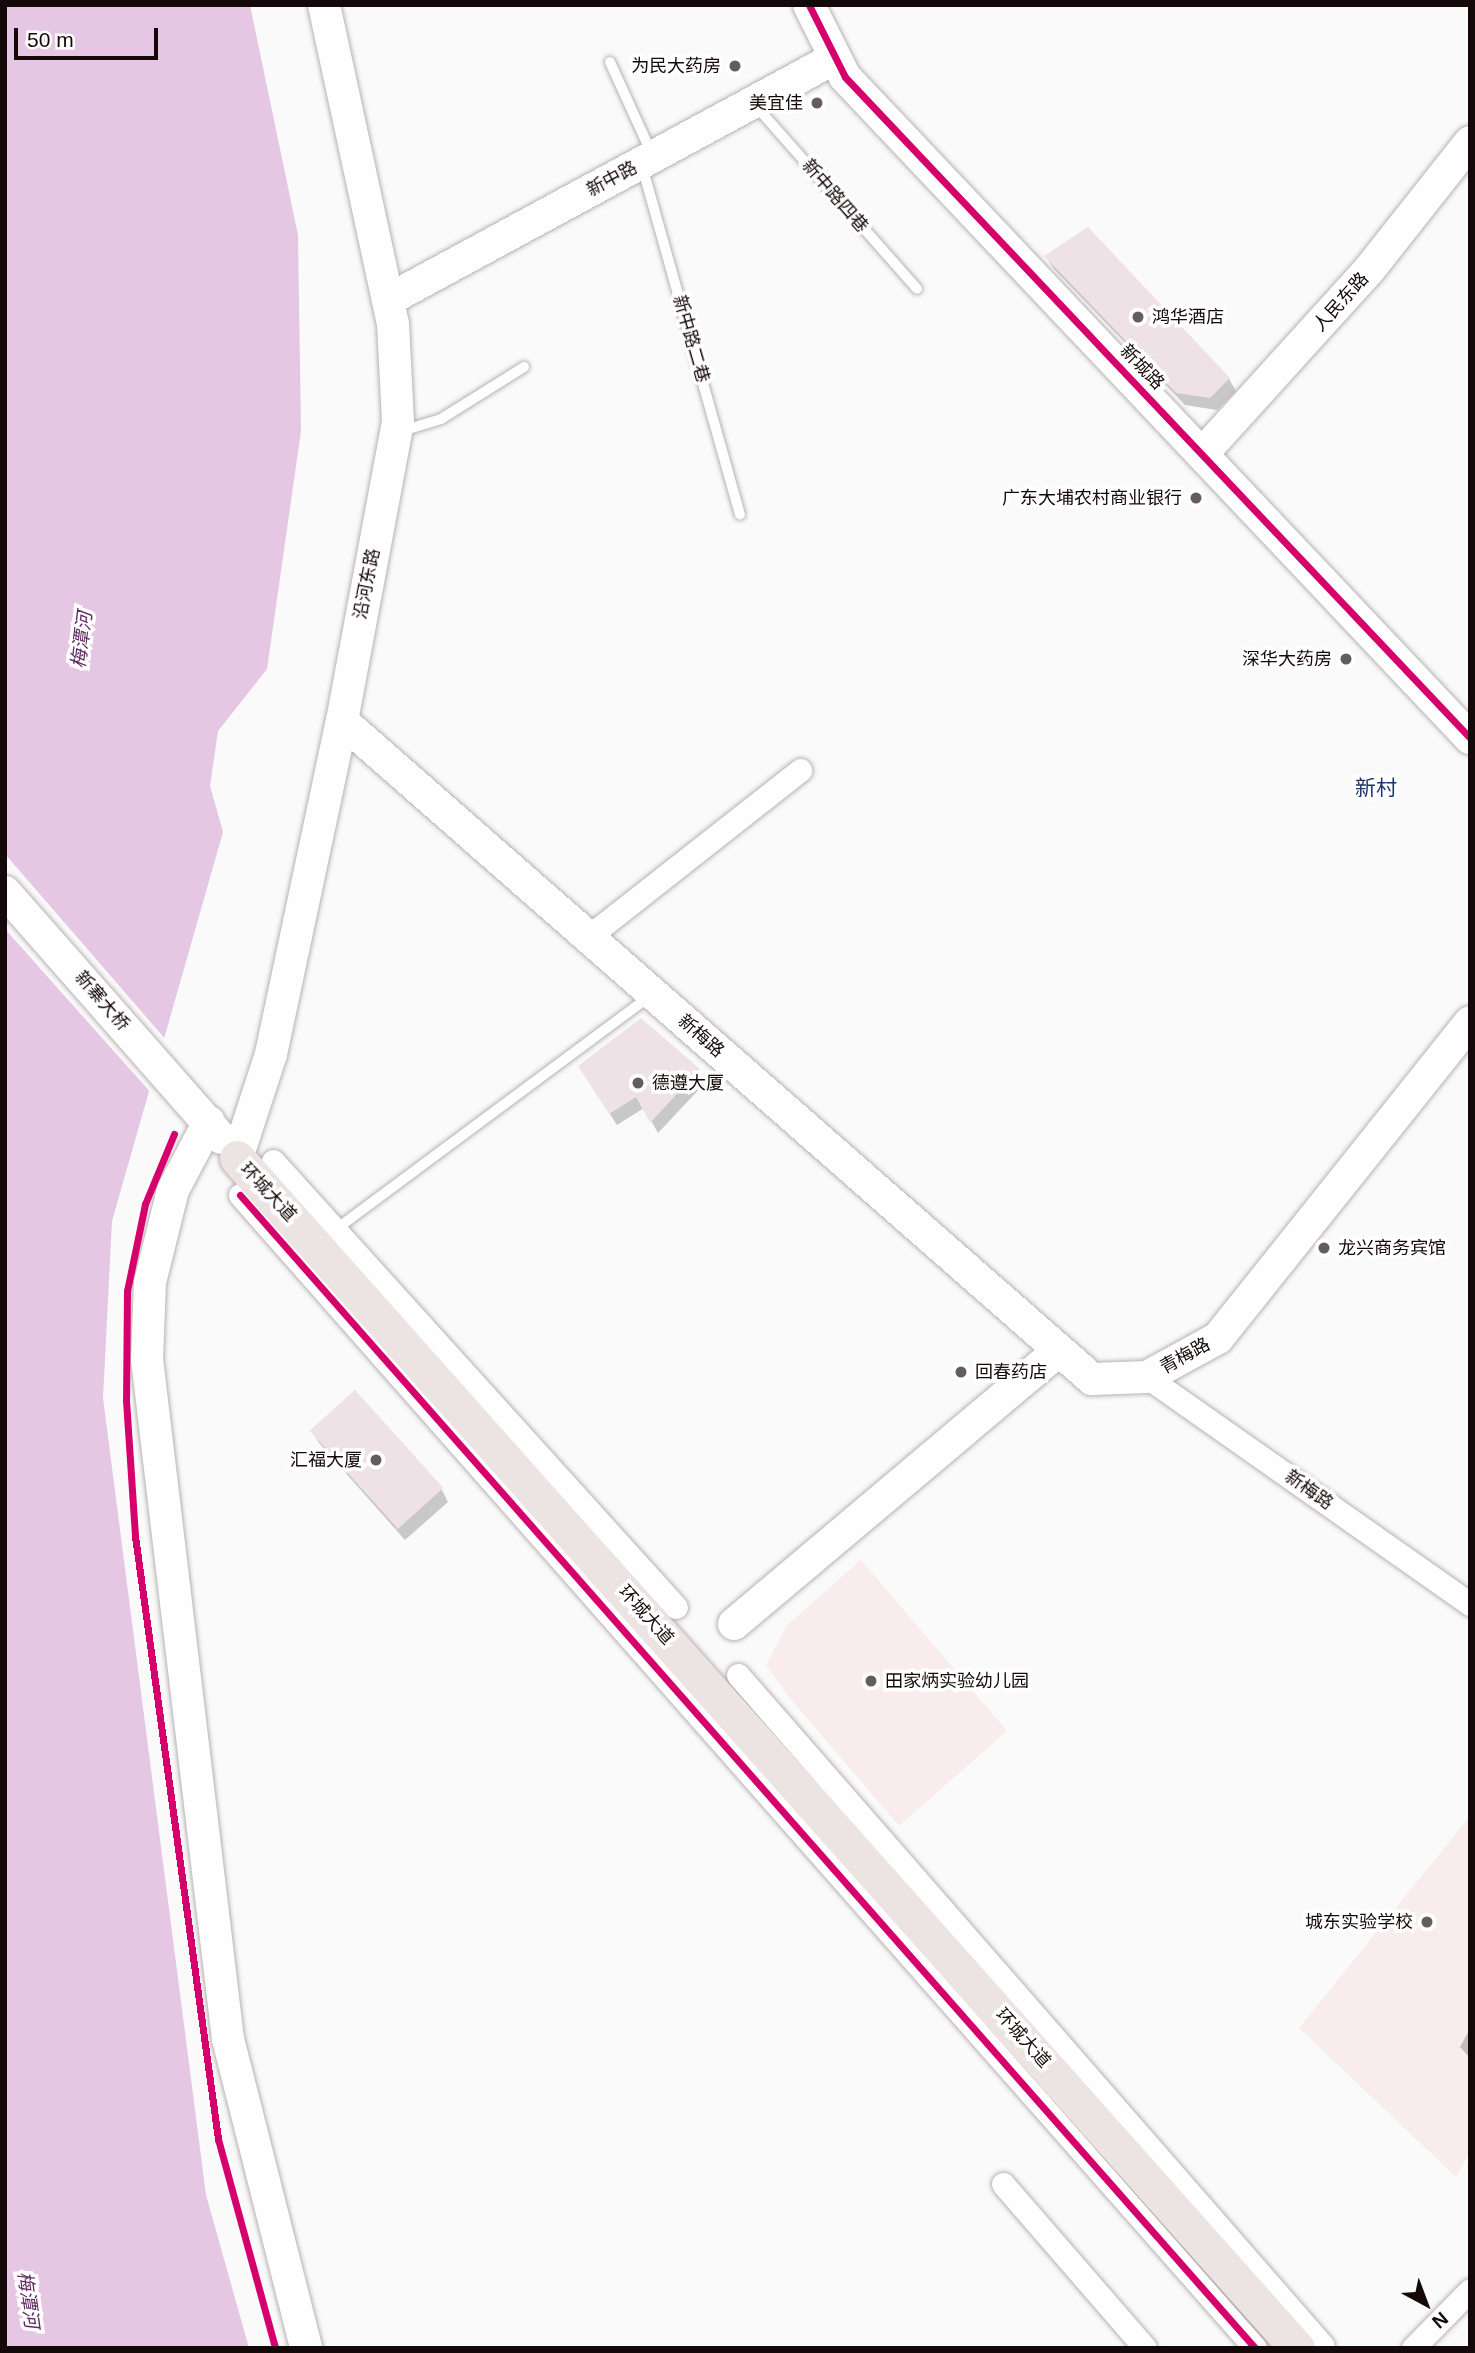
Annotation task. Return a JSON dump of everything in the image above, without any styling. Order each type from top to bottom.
[{"type":"main road","name":"沿河东路","points":[[237,1158],[271,1054],[342,721],[396,432],[393,324],[324,5]]},
{"type":"main road","name":"新城路","points":[[809,5],[845,78],[1470,738]]},
{"type":"main road","name":"新中路","points":[[388,300],[835,58]]},
{"type":"main road","name":"人民东路","points":[[1203,453],[1369,270],[1470,142]]},
{"type":"main road","name":"新梅路","points":[[342,721],[1059,1350]]},
{"type":"main road","name":"新寨大桥","points":[[5,892],[204,1116],[237,1158]]},
{"type":"main road","name":"青梅路","points":[[1059,1350],[1092,1378],[1147,1377],[1218,1338],[1470,1022]]},
{"type":"main road","points":[[204,1116],[173,1190],[150,1282],[147,1359],[228,2039],[306,2348]]},
{"type":"main road","name":"环城大道","points":[[237,1158],[1310,2347]]},
{"type":"main road","name":"环城大道","points":[[237,1158],[241,1177],[1281,2348]]},
{"type":"main road","points":[[734,1624],[1059,1350]]},
{"type":"street","points":[[588,937],[800,770]]},
{"type":"street","points":[[272,1161],[676,1607]]},
{"type":"street","points":[[240,1195],[1255,2348]]},
{"type":"street","name":"新梅路","points":[[1147,1377],[1470,1604]]},
{"type":"street","points":[[738,1675],[1310,2347]]},
{"type":"street","points":[[1003,2184],[1145,2348]]},
{"type":"street","points":[[1413,2348],[1470,2290]]},
{"type":"lane","name":"新中路二巷","points":[[610,62],[647,160],[740,515]]},
{"type":"lane","name":"新中路四巷","points":[[753,103],[916,289]]},
{"type":"lane","points":[[396,432],[441,419],[524,367]]},
{"type":"lane","points":[[335,1230],[653,994]]},
{"type":"shaded area","name":"田家炳实验幼儿园","points":[[861,1560],[1007,1731],[899,1826],[789,1697],[766,1665],[787,1625]]},
{"type":"shaded area","name":"城东实验学校","points":[[1470,1816],[1470,2152],[1456,2177],[1299,2028]]},
{"type":"water","name":"梅潭河","points":[[5,5],[250,5],[298,235],[301,431],[267,669],[218,731],[210,786],[223,832],[112,1221],[103,1398],[206,2195],[249,2348],[5,2348]]},
{"type":"pier","points":[[5,854],[167,1041],[152,1094],[5,929]]},
{"type":"building","name":"鸿华酒店","points":[[1088,227],[1230,378],[1210,398],[1176,393],[1044,256]]},
{"type":"building","name":"德遵大厦","points":[[641,1018],[700,1069],[650,1123],[636,1097],[609,1114],[578,1066]]},
{"type":"building","name":"汇福大厦","points":[[355,1390],[443,1488],[398,1529],[310,1431]]},
{"type":"cycle path","points":[[809,5],[845,77],[1470,738]]},
{"type":"cycle path","points":[[174,1134],[145,1204],[127,1291],[126,1400],[135,1536],[218,2139],[275,2348]]},
{"type":"cycle path","points":[[240,1195],[1255,2348]]},
{"type":"place","name":"为民大药房","points":[[735,66]]},
{"type":"place","name":"美宜佳","points":[[817,103]]},
{"type":"place","name":"鸿华酒店","points":[[1138,317]]},
{"type":"place","name":"广东大埔农村商业银行","points":[[1196,498]]},
{"type":"place","name":"深华大药房","points":[[1346,659]]},
{"type":"place","name":"德遵大厦","points":[[638,1083]]},
{"type":"place","name":"龙兴商务宾馆","points":[[1324,1248]]},
{"type":"place","name":"回春药店","points":[[961,1372]]},
{"type":"place","name":"汇福大厦","points":[[376,1460]]},
{"type":"place","name":"田家炳实验幼儿园","points":[[871,1681]]},
{"type":"place","name":"城东实验学校","points":[[1427,1922]]},
{"type":"district","name":"新村","points":[[1376,788]]}]
